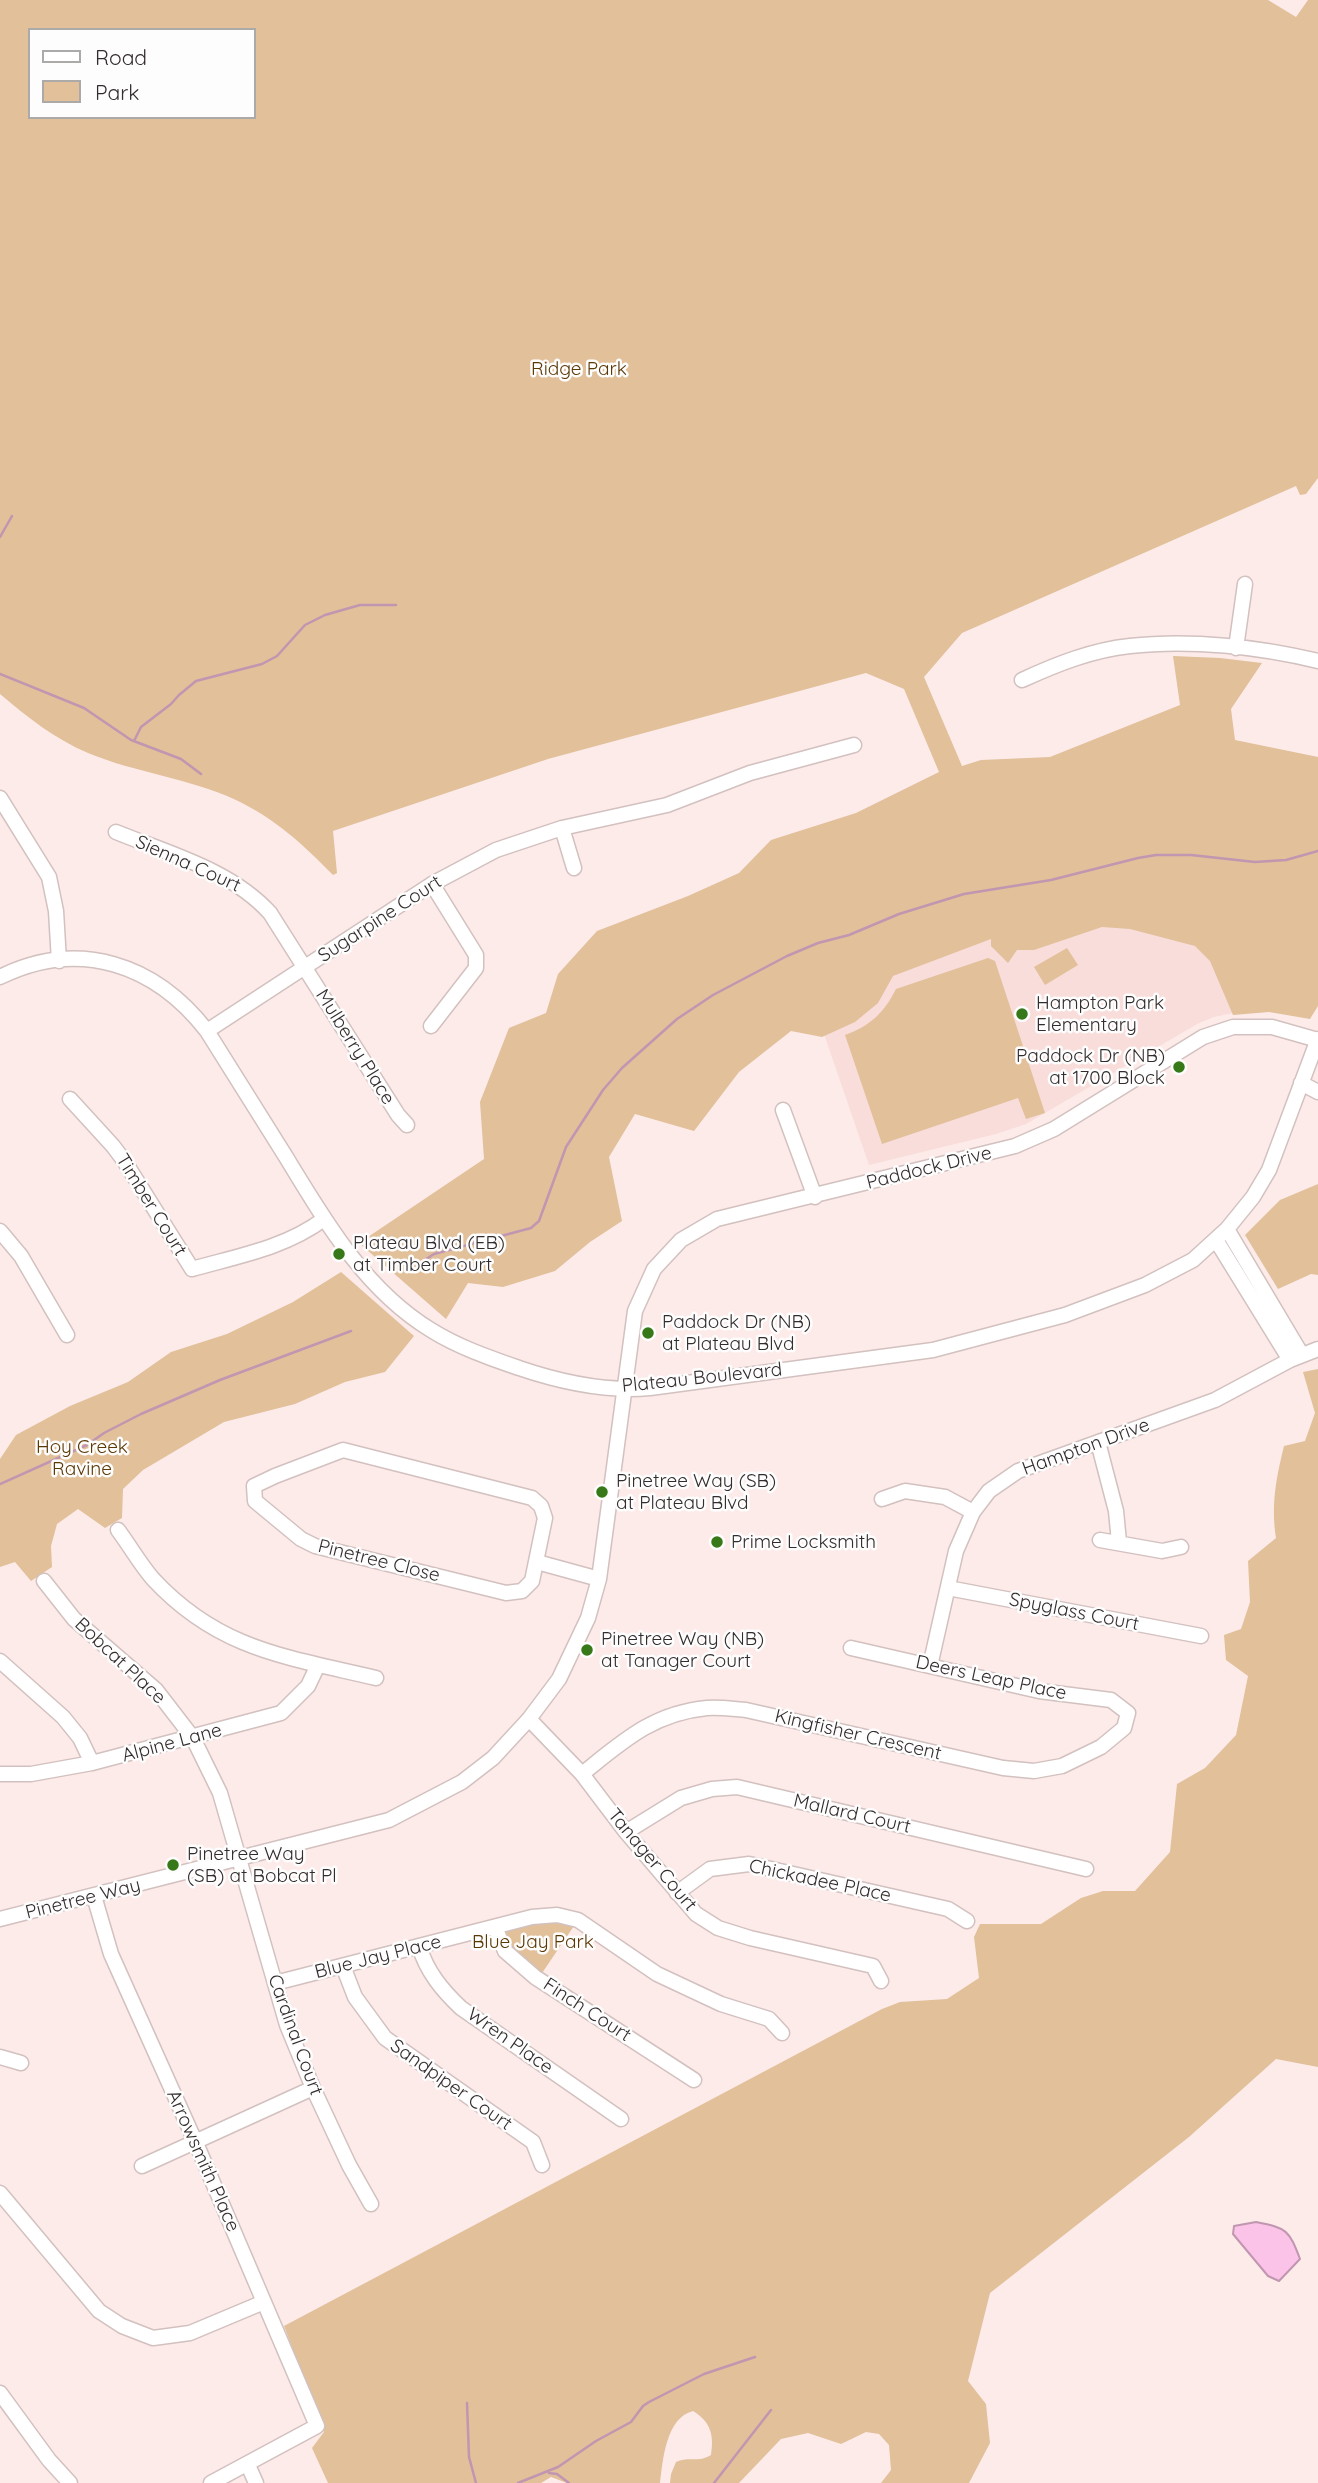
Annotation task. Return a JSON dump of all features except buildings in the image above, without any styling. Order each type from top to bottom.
[{"type":"street","points":[[1236,648],[1245,584]]},
{"type":"street","points":[[1022,680],[1075,658],[1130,646],[1202,645],[1279,651],[1318,660]]},
{"type":"street","name":"Sugarpine Court","points":[[207,1031],[432,884],[496,850],[562,828],[667,805],[750,773],[854,745]]},
{"type":"street","points":[[0,798],[49,877],[56,911],[59,961]]},
{"type":"street","points":[[562,828],[574,867]]},
{"type":"street","name":"Sienna Court","points":[[116,832],[243,887],[270,913],[306,967]]},
{"type":"street","points":[[431,1026],[476,968],[476,956],[432,884]]},
{"type":"street","name":"Plateau Boulevard","points":[[0,977],[26,967],[59,961],[91,960],[141,974],[167,989],[190,1009],[207,1031],[324,1219],[378,1287],[432,1331],[494,1359],[568,1382],[625,1389],[650,1388],[933,1350],[1065,1315],[1145,1285],[1193,1260],[1227,1229],[1253,1197],[1269,1170],[1318,1039]]},
{"type":"street","name":"Mulberry Place","points":[[306,967],[398,1115],[407,1125]]},
{"type":"street","name":"Paddock Drive","points":[[625,1389],[635,1311],[654,1269],[681,1240],[717,1219],[1015,1146],[1054,1129],[1203,1037],[1233,1027],[1272,1027],[1318,1039]]},
{"type":"street","points":[[1301,1083],[1318,1092]]},
{"type":"street","name":"Timber Court","points":[[70,1099],[119,1154],[192,1269],[279,1244],[324,1219]]},
{"type":"street","points":[[783,1110],[815,1197]]},
{"type":"street","points":[[1227,1229],[1296,1357]]},
{"type":"street","points":[[0,1231],[21,1256],[67,1335]]},
{"type":"street","points":[[1216,1240],[1296,1357]]},
{"type":"street","name":"Hampton Drive","points":[[930,1666],[956,1550],[973,1512],[989,1491],[1018,1471],[1215,1400],[1296,1357],[1318,1349]]},
{"type":"street","name":"Pinetree Way","points":[[0,1919],[389,1820],[462,1782],[493,1758],[529,1719],[559,1679],[588,1618],[600,1579],[625,1389]]},
{"type":"street","points":[[1098,1442],[1116,1511],[1119,1542]]},
{"type":"street","name":"Pinetree Close","points":[[343,1450],[532,1498],[541,1506],[545,1518],[537,1562],[532,1581],[522,1591],[506,1593],[315,1546],[302,1539],[255,1500],[254,1486],[343,1450]]},
{"type":"street","points":[[882,1499],[905,1491],[945,1497],[973,1512]]},
{"type":"street","points":[[118,1530],[152,1578],[194,1616],[226,1635],[263,1651],[376,1678]]},
{"type":"street","points":[[1100,1540],[1163,1551],[1181,1548]]},
{"type":"street","points":[[537,1562],[600,1579]]},
{"type":"street","name":"Bobcat Place","points":[[44,1581],[74,1619],[156,1690],[193,1738],[220,1793],[240,1859]]},
{"type":"street","name":"Spyglass Court","points":[[948,1588],[1201,1636]]},
{"type":"street","name":"Deers Leap Place","points":[[851,1648],[1039,1691],[1111,1700],[1128,1713]]},
{"type":"street","points":[[0,1661],[63,1717],[80,1738],[92,1763]]},
{"type":"street","name":"Alpine Lane","points":[[0,1774],[31,1774],[92,1763],[281,1713],[308,1686],[318,1665]]},
{"type":"street","name":"Kingfisher Crescent","points":[[582,1773],[635,1732],[660,1718],[708,1708],[746,1710],[1003,1768],[1034,1770],[1062,1766],[1101,1747],[1124,1728],[1128,1713]]},
{"type":"street","name":"Tanager Court","points":[[529,1719],[582,1773],[626,1832],[696,1914],[718,1928],[750,1938],[873,1966],[881,1981]]},
{"type":"street","name":"Mallard Court","points":[[626,1832],[681,1798],[712,1789],[737,1787],[1086,1869]]},
{"type":"street","name":"Cardinal Court","points":[[240,1859],[287,2025],[349,2165],[371,2204]]},
{"type":"street","name":"Chickadee Place","points":[[677,1893],[710,1869],[748,1864],[948,1909],[967,1921]]},
{"type":"street","name":"Arrowsmith Place","points":[[94,1896],[111,1954],[317,2426],[248,2465]]},
{"type":"street","name":"Blue Jay Place","points":[[275,1983],[532,1917],[557,1915],[578,1920],[657,1974],[721,2004],[769,2019],[782,2033]]},
{"type":"street","name":"Finch Court","points":[[495,1927],[505,1951],[535,1977],[694,2080]]},
{"type":"street","name":"Wren Place","points":[[419,1946],[423,1961],[443,1990],[461,2008],[621,2119]]},
{"type":"street","name":"Sandpiper Court","points":[[343,1966],[355,1997],[385,2038],[533,2142],[542,2165]]},
{"type":"street","points":[[0,2057],[21,2063]]},
{"type":"street","points":[[142,2166],[313,2088]]},
{"type":"street","points":[[0,2193],[99,2311],[122,2326],[153,2338],[190,2333],[264,2302]]},
{"type":"street","points":[[0,2393],[49,2460],[70,2483]]},
{"type":"street","points":[[212,2483],[248,2465],[256,2483]]},
{"type":"shaded area","name":"Hampton Park Elementary","points":[[980,912],[1203,931],[1248,1010],[1199,1023],[1026,1124],[869,1165],[814,1005],[874,978]]},
{"type":"shaded area","points":[[1256,2222],[1286,2232],[1300,2259],[1279,2281],[1268,2276],[1233,2234],[1234,2226]]},
{"type":"green space","name":"Ridge Park","points":[[0,0],[1268,0],[1296,17],[1308,0],[1318,0],[1318,478],[1306,494],[1300,495],[1296,486],[962,633],[924,677],[962,766],[981,760],[1050,757],[1180,705],[1173,656],[1262,663],[1231,709],[1235,740],[1318,757],[1318,1006],[1310,1019],[1269,1012],[1233,1015],[1210,961],[1195,946],[1130,929],[1102,927],[1034,950],[1017,950],[1008,963],[991,946],[991,939],[893,976],[878,1003],[855,1022],[822,1037],[791,1031],[739,1072],[694,1131],[635,1114],[609,1157],[622,1221],[590,1242],[555,1271],[503,1287],[468,1283],[446,1319],[359,1243],[484,1159],[480,1102],[509,1028],[546,1013],[558,974],[597,931],[739,873],[771,840],[856,813],[939,772],[904,689],[866,673],[548,759],[333,831],[337,873],[333,875],[288,833],[250,807],[200,786],[88,753],[64,741],[0,694]]},
{"type":"green space","points":[[1067,948],[1078,965],[1045,985],[1034,967]]},
{"type":"green space","points":[[988,958],[995,961],[1045,1113],[1026,1119],[1018,1098],[882,1144],[845,1035],[875,1018],[896,989]]},
{"type":"green space","points":[[1318,1184],[1318,1275],[1311,1274],[1278,1289],[1245,1235],[1280,1200]]},
{"type":"green space","name":"Hoy Creek Ravine","points":[[341,1272],[414,1336],[385,1372],[345,1382],[295,1404],[224,1422],[143,1470],[123,1489],[122,1518],[105,1528],[78,1509],[57,1524],[51,1546],[52,1567],[31,1581],[15,1562],[0,1567],[0,1459],[16,1435],[70,1406],[128,1382],[171,1352],[227,1334],[293,1302]]},
{"type":"green space","points":[[1318,1369],[1318,2067],[1276,2059],[1189,2137],[990,2293],[968,2381],[986,2404],[990,2443],[969,2483],[881,2483],[891,2470],[889,2445],[879,2434],[866,2432],[841,2444],[808,2433],[781,2439],[739,2483],[670,2483],[676,2462],[702,2459],[711,2455],[710,2430],[704,2420],[693,2411],[684,2415],[671,2431],[660,2483],[567,2483],[551,2477],[541,2483],[328,2483],[312,2448],[324,2432],[284,2326],[882,2009],[900,2002],[947,1999],[979,1978],[974,1937],[980,1924],[1041,1924],[1081,1898],[1103,1891],[1135,1891],[1170,1852],[1177,1784],[1205,1768],[1236,1735],[1248,1676],[1226,1660],[1224,1635],[1241,1629],[1250,1602],[1248,1561],[1276,1538],[1275,1492],[1284,1446],[1305,1441],[1315,1413],[1303,1372]]},
{"type":"green space","name":"Blue Jay Park","points":[[578,1920],[538,1979],[505,1951],[495,1927]]},
{"type":"waterway","points":[[0,537],[12,516]]},
{"type":"waterway","points":[[134,741],[141,727],[196,681],[262,664],[277,656],[305,625],[325,615],[360,605],[396,605]]},
{"type":"waterway","points":[[0,674],[84,708],[131,740],[181,759],[201,774]]},
{"type":"waterway","points":[[420,1263],[434,1254],[531,1228],[539,1221],[566,1147],[603,1090],[622,1068],[677,1019],[713,995],[787,956],[818,943],[849,935],[899,914],[964,894],[1051,880],[1138,858],[1191,855],[1255,862],[1286,860],[1318,851]]},
{"type":"waterway","points":[[0,1484],[87,1445],[141,1414],[220,1380],[351,1331]]},
{"type":"waterway","points":[[518,2483],[558,2467],[596,2441],[631,2422],[649,2402],[704,2374],[755,2357]]},
{"type":"waterway","points":[[467,2403],[469,2457],[476,2483]]},
{"type":"waterway","points":[[714,2483],[771,2410]]},
{"type":"waterway","points":[[549,2473],[557,2474],[569,2483]]},
{"type":"place","name":"Hampton Park Elementary","points":[[1022,1014]]},
{"type":"place","name":"Paddock Dr (NB) at 1700 Block","points":[[1179,1067]]},
{"type":"place","name":"Plateau Blvd (EB) at Timber Court","points":[[339,1254]]},
{"type":"place","name":"Paddock Dr (NB) at Plateau Blvd","points":[[648,1333]]},
{"type":"place","name":"Pinetree Way (SB) at Plateau Blvd","points":[[602,1492]]},
{"type":"place","name":"Prime Locksmith","points":[[717,1542]]},
{"type":"place","name":"Pinetree Way (NB) at Tanager Court","points":[[587,1650]]},
{"type":"place","name":"Pinetree Way (SB) at Bobcat Pl","points":[[173,1865]]}]
